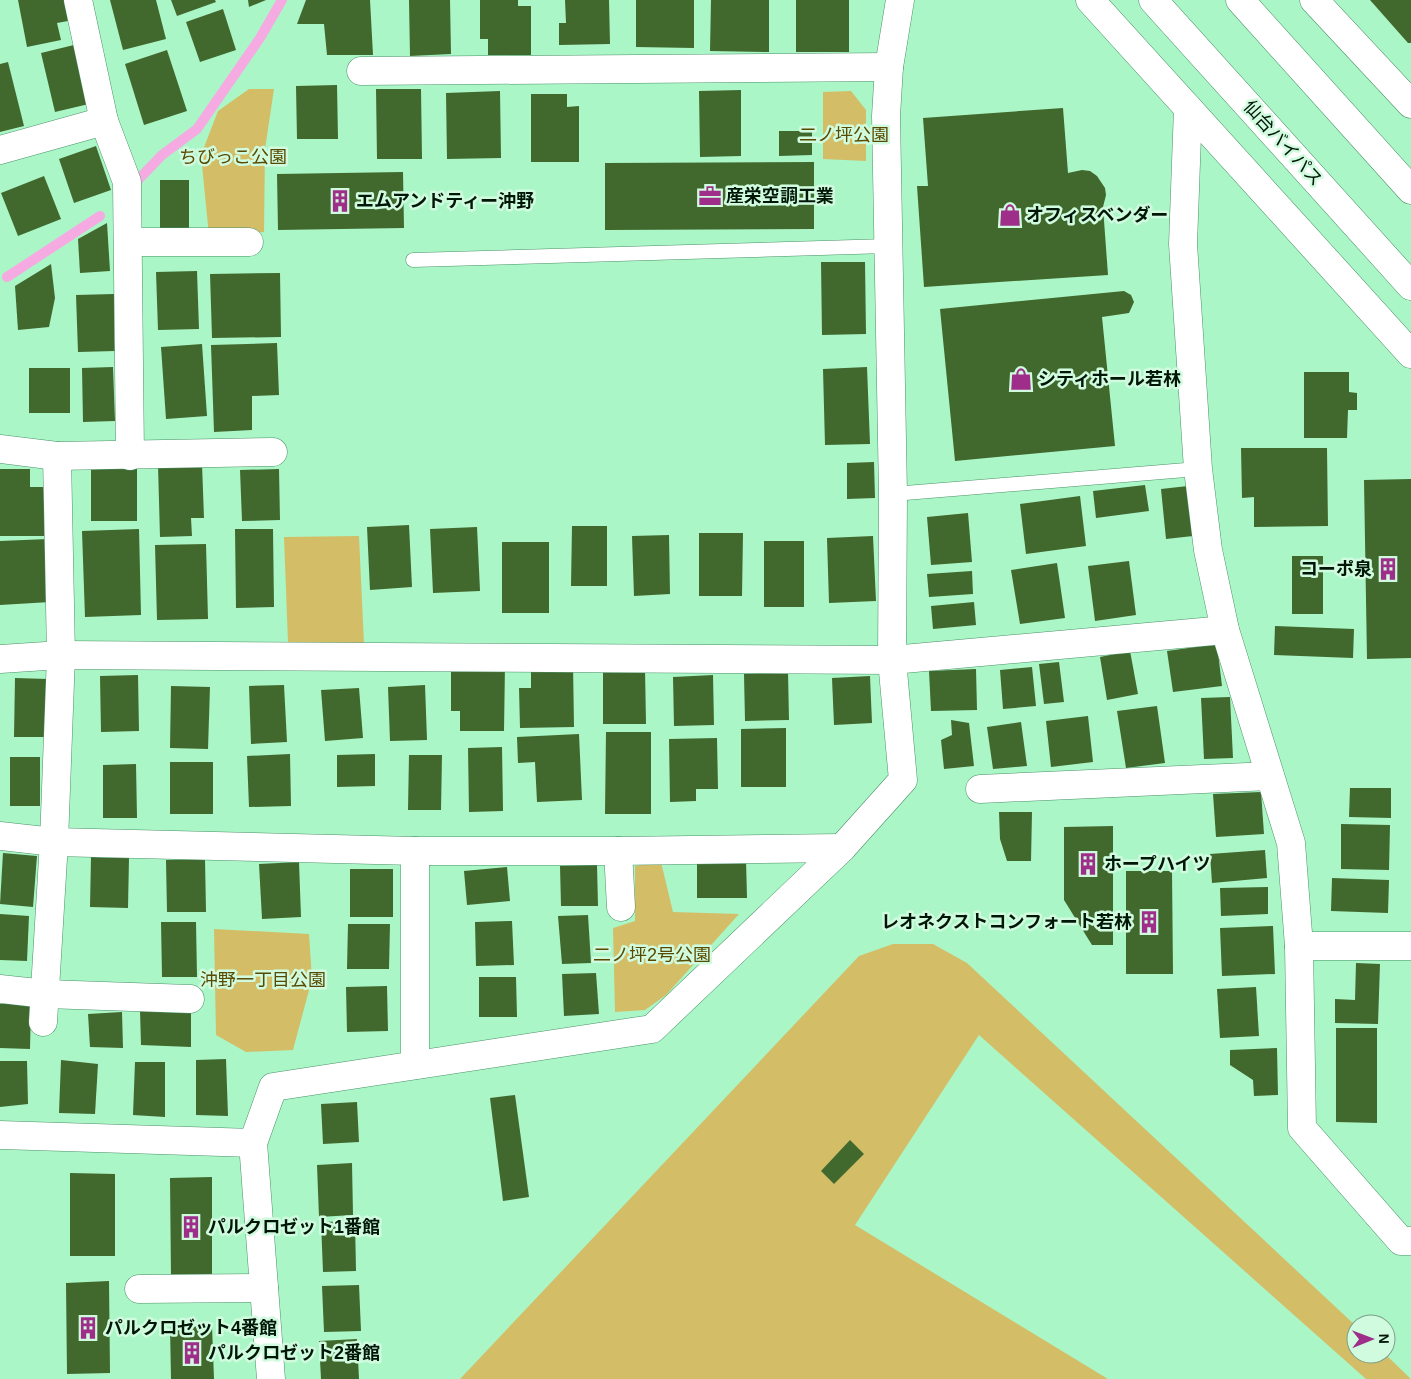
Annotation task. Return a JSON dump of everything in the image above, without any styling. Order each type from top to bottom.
[{"type":"main road","points":[[78,0],[104,121],[127,182],[130,456]]},
{"type":"main road","points":[[271,1379],[253,1143],[273,1087],[652,1029],[842,848],[903,780],[892,660],[893,494],[886,116],[889,67],[900,0]]},
{"type":"main road","points":[[1090,0],[1411,354]]},
{"type":"main road","name":"仙台バイパス","points":[[1153,0],[1411,286]]},
{"type":"main road","points":[[1240,0],[1411,190]]},
{"type":"main road","points":[[1314,0],[1411,104]]},
{"type":"main road","points":[[361,71],[889,67]]},
{"type":"main road","points":[[1188,108],[1183,244],[1198,469],[1208,550],[1225,630],[1291,843],[1298,946],[1302,1128],[1401,1241],[1411,1241]]},
{"type":"main road","points":[[0,150],[104,121]]},
{"type":"main road","points":[[128,242],[249,242]]},
{"type":"main road","points":[[0,449],[57,456],[273,452]]},
{"type":"main road","points":[[43,1022],[54,842],[61,655],[57,456]]},
{"type":"main road","points":[[0,659],[61,655],[892,660],[1225,630]]},
{"type":"main road","points":[[980,790],[1270,776]]},
{"type":"main road","points":[[0,836],[54,842],[415,851],[842,848]]},
{"type":"main road","points":[[415,851],[415,1065]]},
{"type":"main road","points":[[618,851],[622,907]]},
{"type":"main road","points":[[1298,946],[1411,946]]},
{"type":"main road","points":[[0,989],[46,994],[190,999]]},
{"type":"main road","points":[[0,1135],[253,1143]]},
{"type":"main road","points":[[139,1289],[264,1288]]},
{"type":"lane","points":[[414,260],[888,246]]},
{"type":"lane","points":[[893,494],[1198,469]]},
{"type":"green space","name":"ちびっこ公園","points":[[249,89],[274,89],[265,149],[264,232],[209,236],[201,155],[218,111]]},
{"type":"green space","name":"二ノ坪公園","points":[[851,91],[866,110],[866,161],[823,159],[823,92]]},
{"type":"green space","points":[[359,536],[364,644],[288,643],[284,537]]},
{"type":"green space","name":"二ノ坪2号公園","points":[[661,862],[673,912],[739,914],[666,995],[645,1010],[615,1012],[613,928],[635,921],[635,866]]},
{"type":"green space","name":"沖野一丁目公園","points":[[214,929],[309,934],[312,979],[293,1050],[246,1052],[216,1035]]},
{"type":"green space","points":[[893,944],[933,944],[967,963],[1346,1317],[1346,1361],[979,1035],[855,1225],[1108,1379],[460,1379],[859,956]]},
{"type":"green space","points":[[1349,1364],[1395,1364],[1411,1379],[1366,1379]]},
{"type":"building","points":[[18,0],[64,0],[68,21],[57,23],[61,40],[27,47]]},
{"type":"building","points":[[110,0],[156,0],[166,39],[123,50]]},
{"type":"building","points":[[171,0],[215,0],[216,2],[177,16]]},
{"type":"building","points":[[248,0],[266,0],[249,7]]},
{"type":"building","points":[[306,0],[370,0],[373,55],[327,55],[324,24],[297,24]]},
{"type":"building","points":[[409,0],[450,0],[451,54],[410,56]]},
{"type":"building","points":[[480,0],[518,0],[518,6],[531,6],[531,55],[488,55],[488,39],[480,39]]},
{"type":"building","points":[[565,0],[609,0],[610,44],[559,45],[559,23],[566,23]]},
{"type":"building","points":[[636,0],[694,0],[694,48],[636,47]]},
{"type":"building","points":[[711,0],[769,0],[769,52],[710,51]]},
{"type":"building","points":[[796,0],[849,0],[849,52],[796,52]]},
{"type":"building","points":[[1370,0],[1411,0],[1411,43],[1408,43]]},
{"type":"building","points":[[223,9],[236,50],[200,62],[186,22]]},
{"type":"building","points":[[78,44],[93,103],[55,112],[41,53]]},
{"type":"building","points":[[167,50],[187,111],[144,125],[125,64]]},
{"type":"building","points":[[8,62],[24,126],[0,132],[0,64]]},
{"type":"building","points":[[337,85],[338,139],[297,139],[296,86]]},
{"type":"building","points":[[376,89],[421,89],[422,159],[377,159]]},
{"type":"building","points":[[741,90],[741,156],[700,157],[699,91]]},
{"type":"building","points":[[500,91],[501,158],[447,159],[446,93]]},
{"type":"building","points":[[531,94],[567,94],[567,107],[579,106],[579,162],[531,162]]},
{"type":"building","points":[[1063,108],[1068,173],[1082,170],[1090,171],[1097,176],[1105,188],[1106,195],[1103,207],[1108,275],[924,287],[917,186],[928,186],[923,118]]},
{"type":"building","points":[[779,131],[812,131],[812,155],[779,156]]},
{"type":"building","points":[[96,146],[111,190],[74,203],[59,159]]},
{"type":"building","name":"産栄空調工業","points":[[814,162],[814,229],[605,230],[605,163]]},
{"type":"building","name":"エムアンドティー沖野","points":[[403,172],[404,228],[278,230],[277,174]]},
{"type":"building","points":[[44,176],[61,219],[18,236],[1,193]]},
{"type":"building","points":[[160,180],[189,180],[189,228],[160,228]]},
{"type":"building","points":[[107,223],[110,271],[80,273],[78,239]]},
{"type":"building","points":[[821,262],[865,262],[866,334],[822,335]]},
{"type":"building","points":[[51,264],[55,298],[49,327],[18,330],[15,286]]},
{"type":"building","points":[[197,271],[199,329],[158,330],[156,272]]},
{"type":"building","points":[[280,273],[281,337],[212,338],[210,274]]},
{"type":"building","points":[[1124,291],[1131,295],[1134,302],[1129,313],[1102,317],[1115,446],[955,461],[940,309]]},
{"type":"building","points":[[114,294],[115,351],[78,352],[76,295]]},
{"type":"building","points":[[277,343],[279,395],[252,396],[252,430],[214,432],[211,345]]},
{"type":"building","points":[[202,344],[207,416],[166,419],[161,347]]},
{"type":"building","points":[[113,367],[115,421],[83,422],[82,368]]},
{"type":"building","points":[[867,367],[870,444],[825,445],[823,369]]},
{"type":"building","points":[[29,368],[70,368],[70,413],[29,413]]},
{"type":"building","points":[[1304,372],[1349,372],[1349,392],[1357,393],[1357,410],[1348,410],[1347,438],[1304,438]]},
{"type":"building","points":[[1241,448],[1327,448],[1328,526],[1254,527],[1254,497],[1242,498]]},
{"type":"building","points":[[874,462],[875,498],[847,499],[847,463]]},
{"type":"building","points":[[202,464],[204,518],[191,518],[192,536],[160,537],[158,465]]},
{"type":"building","points":[[91,465],[137,465],[137,521],[91,521]]},
{"type":"building","points":[[0,469],[30,469],[30,487],[46,487],[45,536],[0,536]]},
{"type":"building","points":[[279,469],[280,520],[242,521],[240,470]]},
{"type":"building","name":"コーポ泉","points":[[1411,479],[1411,658],[1367,659],[1364,480]]},
{"type":"building","points":[[1145,485],[1149,511],[1096,518],[1093,491]]},
{"type":"building","points":[[1188,486],[1193,536],[1166,539],[1161,489]]},
{"type":"building","points":[[1080,496],[1086,546],[1026,554],[1020,504]]},
{"type":"building","points":[[968,513],[972,562],[931,565],[927,517]]},
{"type":"building","points":[[409,525],[412,587],[370,590],[367,527]]},
{"type":"building","points":[[572,526],[607,526],[607,586],[571,586]]},
{"type":"building","points":[[477,527],[480,591],[433,593],[430,529]]},
{"type":"building","points":[[139,529],[141,615],[85,617],[82,531]]},
{"type":"building","points":[[235,529],[273,529],[274,607],[236,608]]},
{"type":"building","points":[[699,533],[743,533],[742,596],[699,596]]},
{"type":"building","points":[[669,535],[670,594],[634,596],[632,536]]},
{"type":"building","points":[[873,536],[876,601],[829,603],[827,538]]},
{"type":"building","points":[[48,539],[50,602],[0,605],[0,541]]},
{"type":"building","points":[[764,541],[804,541],[804,607],[764,607]]},
{"type":"building","points":[[502,542],[549,542],[549,613],[502,613]]},
{"type":"building","points":[[206,544],[208,619],[157,620],[155,545]]},
{"type":"building","points":[[1292,556],[1323,556],[1323,614],[1292,614]]},
{"type":"building","points":[[1129,561],[1136,615],[1095,621],[1088,566]]},
{"type":"building","points":[[1057,563],[1065,618],[1020,624],[1011,570]]},
{"type":"building","points":[[972,571],[973,594],[929,597],[927,574]]},
{"type":"building","points":[[974,602],[976,625],[933,629],[931,606]]},
{"type":"building","points":[[1275,626],[1354,629],[1353,658],[1274,655]]},
{"type":"building","points":[[1217,644],[1222,686],[1173,692],[1167,651]]},
{"type":"building","points":[[1130,651],[1138,694],[1107,700],[1100,657]]},
{"type":"building","points":[[1059,662],[1064,702],[1044,704],[1039,664]]},
{"type":"building","points":[[573,663],[574,727],[520,728],[519,688],[531,688],[531,664]]},
{"type":"building","points":[[451,664],[505,664],[504,731],[460,731],[460,711],[451,711]]},
{"type":"building","points":[[1032,667],[1036,706],[1003,709],[1000,670]]},
{"type":"building","points":[[645,669],[646,724],[603,724],[603,670]]},
{"type":"building","points":[[976,669],[977,710],[931,711],[929,671]]},
{"type":"building","points":[[788,672],[789,720],[745,721],[744,674]]},
{"type":"building","points":[[138,675],[139,731],[101,732],[100,676]]},
{"type":"building","points":[[713,675],[714,725],[674,726],[673,677]]},
{"type":"building","points":[[870,676],[872,723],[834,725],[832,678]]},
{"type":"building","points":[[15,678],[48,679],[46,737],[14,737]]},
{"type":"building","points":[[284,685],[287,742],[251,744],[249,686]]},
{"type":"building","points":[[425,685],[427,740],[390,741],[388,687]]},
{"type":"building","points":[[171,686],[210,687],[208,749],[170,748]]},
{"type":"building","points":[[359,688],[363,738],[325,741],[321,690]]},
{"type":"building","points":[[1230,697],[1233,758],[1204,759],[1201,698]]},
{"type":"building","points":[[1157,706],[1165,763],[1126,768],[1117,711]]},
{"type":"building","points":[[1088,716],[1093,762],[1051,767],[1046,721]]},
{"type":"building","points":[[951,720],[969,723],[974,766],[944,769],[941,740],[952,735]]},
{"type":"building","points":[[1021,722],[1027,766],[993,769],[987,727]]},
{"type":"building","points":[[786,728],[786,787],[741,787],[741,729]]},
{"type":"building","points":[[606,732],[651,732],[651,814],[605,814]]},
{"type":"building","points":[[579,734],[582,800],[537,802],[535,762],[518,763],[517,737]]},
{"type":"building","points":[[717,738],[718,789],[696,789],[696,801],[670,802],[669,739]]},
{"type":"building","points":[[502,747],[503,811],[469,812],[468,748]]},
{"type":"building","points":[[290,754],[291,806],[249,807],[247,756]]},
{"type":"building","points":[[375,754],[375,786],[337,787],[337,755]]},
{"type":"building","points":[[409,755],[442,755],[441,810],[408,810]]},
{"type":"building","points":[[10,757],[40,757],[40,806],[10,806]]},
{"type":"building","points":[[170,762],[213,762],[213,814],[170,814]]},
{"type":"building","points":[[136,764],[137,818],[103,818],[103,765]]},
{"type":"building","points":[[1350,788],[1391,788],[1391,818],[1349,817]]},
{"type":"building","points":[[1261,792],[1264,834],[1216,837],[1213,794]]},
{"type":"building","points":[[999,812],[1032,812],[1031,861],[1007,861],[1000,839]]},
{"type":"building","points":[[1341,824],[1390,825],[1389,870],[1341,869]]},
{"type":"building","name":"ホープハイツ","points":[[1113,826],[1113,945],[1092,945],[1064,900],[1064,827]]},
{"type":"building","points":[[1265,850],[1267,878],[1212,883],[1210,854]]},
{"type":"building","points":[[3,853],[37,856],[33,907],[0,904]]},
{"type":"building","points":[[91,857],[129,858],[128,908],[90,907]]},
{"type":"building","points":[[205,859],[206,912],[167,912],[166,860]]},
{"type":"building","points":[[697,860],[746,860],[747,898],[697,898]]},
{"type":"building","points":[[299,862],[301,917],[262,919],[259,864]]},
{"type":"building","points":[[597,865],[598,906],[561,906],[560,866]]},
{"type":"building","points":[[507,867],[510,901],[467,905],[464,871]]},
{"type":"building","points":[[350,869],[393,869],[393,917],[350,917]]},
{"type":"building","name":"レオネクストコンフォート若林","points":[[1126,871],[1172,871],[1173,974],[1126,974]]},
{"type":"building","points":[[1332,878],[1389,880],[1388,913],[1331,911]]},
{"type":"building","points":[[1268,887],[1268,914],[1221,916],[1220,888]]},
{"type":"building","points":[[0,914],[29,916],[27,961],[0,960]]},
{"type":"building","points":[[588,915],[591,963],[562,964],[558,916]]},
{"type":"building","points":[[512,921],[514,965],[476,966],[475,922]]},
{"type":"building","points":[[161,922],[196,922],[197,977],[162,977]]},
{"type":"building","points":[[348,924],[390,924],[389,969],[347,969]]},
{"type":"building","points":[[1273,926],[1275,974],[1222,976],[1220,928]]},
{"type":"building","points":[[1356,963],[1380,964],[1378,1024],[1335,1023],[1335,999],[1355,1000]]},
{"type":"building","points":[[596,973],[599,1014],[564,1016],[562,974]]},
{"type":"building","points":[[479,977],[516,977],[517,1017],[479,1017]]},
{"type":"building","points":[[387,986],[388,1031],[347,1032],[346,987]]},
{"type":"building","points":[[1256,987],[1259,1036],[1220,1038],[1217,989]]},
{"type":"building","points":[[0,1004],[31,1004],[30,1049],[0,1048]]},
{"type":"building","points":[[191,1009],[191,1047],[141,1045],[140,1010]]},
{"type":"building","points":[[122,1012],[123,1048],[90,1047],[88,1014]]},
{"type":"building","points":[[1336,1028],[1377,1028],[1377,1123],[1336,1122]]},
{"type":"building","points":[[1277,1048],[1278,1095],[1254,1096],[1253,1080],[1230,1065],[1230,1050]]},
{"type":"building","points":[[226,1059],[228,1116],[196,1115],[196,1060]]},
{"type":"building","points":[[61,1060],[98,1064],[95,1114],[59,1113]]},
{"type":"building","points":[[0,1061],[27,1061],[28,1104],[0,1107]]},
{"type":"building","points":[[135,1062],[165,1062],[165,1117],[133,1115]]},
{"type":"building","points":[[515,1095],[529,1197],[503,1201],[490,1098]]},
{"type":"building","points":[[357,1102],[359,1142],[323,1144],[321,1104]]},
{"type":"building","points":[[850,1140],[864,1154],[834,1184],[821,1171]]},
{"type":"building","points":[[352,1163],[353,1215],[319,1217],[317,1165]]},
{"type":"building","points":[[70,1173],[115,1174],[115,1256],[70,1256]]},
{"type":"building","name":"パルクロゼット1番館","points":[[212,1177],[212,1277],[171,1277],[170,1178]]},
{"type":"building","points":[[355,1221],[356,1271],[323,1272],[321,1222]]},
{"type":"building","name":"パルクロゼット4番館","points":[[109,1281],[110,1373],[67,1374],[66,1283]]},
{"type":"building","points":[[359,1285],[361,1331],[324,1332],[322,1286]]},
{"type":"building","name":"パルクロゼット2番館","points":[[212,1326],[214,1379],[171,1379],[170,1327]]},
{"type":"building","points":[[357,1339],[359,1379],[321,1379],[319,1341]]},
{"type":"waterway","points":[[136,182],[162,155],[197,129],[260,38],[282,0]]},
{"type":"waterway","points":[[7,277],[100,216]]},
{"type":"place","name":"産栄空調工業","points":[[710,196]]},
{"type":"place","name":"エムアンドティー沖野","points":[[340,201]]},
{"type":"place","name":"オフィスベンダー","points":[[1010,215]]},
{"type":"place","name":"シティホール若林","points":[[1021,379]]},
{"type":"place","name":"コーポ泉","points":[[1388,569]]},
{"type":"place","name":"ホープハイツ","points":[[1088,864]]},
{"type":"place","name":"レオネクストコンフォート若林","points":[[1149,922]]},
{"type":"place","name":"パルクロゼット1番館","points":[[191,1227]]},
{"type":"place","name":"パルクロゼット4番館","points":[[88,1328]]},
{"type":"place","name":"パルクロゼット2番館","points":[[192,1353]]}]
